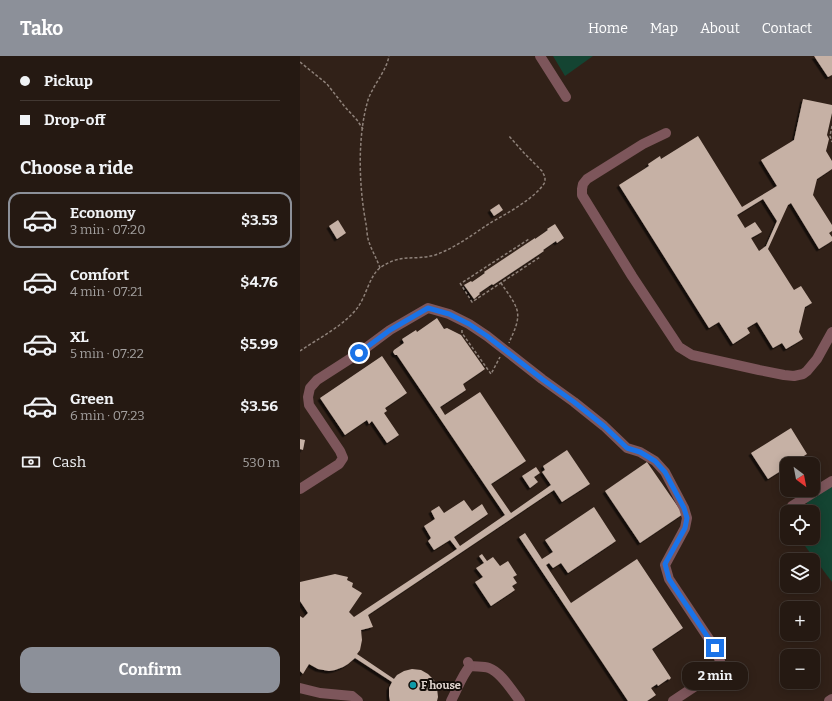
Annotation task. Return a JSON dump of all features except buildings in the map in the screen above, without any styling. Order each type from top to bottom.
[{"type":"street","points":[[540,56],[566,97]]},
{"type":"street","points":[[666,133],[643,144],[587,179],[583,184],[582,195],[632,276],[680,348],[692,355],[794,376],[808,371],[832,332]]},
{"type":"street","points":[[300,490],[339,464],[343,458],[340,451],[309,405],[308,397],[310,388],[317,380],[359,353],[390,330],[428,308],[449,314],[469,324],[574,402],[604,426],[627,448],[640,452],[655,461],[665,472],[684,508],[687,518],[685,528],[665,564],[669,579],[715,648],[720,661],[716,669],[706,679],[673,701]]},
{"type":"street","points":[[794,505],[832,481]]},
{"type":"street","points":[[452,701],[458,684],[469,664],[490,669],[499,675],[520,701]]},
{"type":"street","points":[[300,688],[320,693],[352,696],[358,701]]},
{"type":"street","points":[[828,701],[832,699]]},
{"type":"path","points":[[380,268],[369,242],[363,209],[360,166],[364,118],[369,99],[383,72],[388,56]]},
{"type":"path","points":[[300,62],[327,84],[363,129]]},
{"type":"path","points":[[832,126],[830,136],[832,142]]},
{"type":"path","points":[[300,350],[352,315],[364,297],[375,272],[380,268],[396,259],[424,258],[447,251],[538,192],[545,182],[545,177],[542,171],[509,136]]},
{"type":"path","points":[[463,282],[529,239]]},
{"type":"path","points":[[460,283],[472,302],[540,257]]},
{"type":"path","points":[[501,283],[517,309],[518,314],[516,326],[507,346]]},
{"type":"path","points":[[463,328],[462,333],[491,374],[502,354]]},
{"type":"green space","points":[[553,56],[593,56],[565,76]]},
{"type":"green space","points":[[832,486],[832,582],[820,566],[820,553],[810,553],[804,545],[820,545],[820,505],[808,505],[806,502],[814,497],[820,497],[820,493]]},
{"type":"place","name":"F house","points":[[413,685]]},
{"type":"route","points":[[359,353],[390,330],[428,308],[449,314],[469,324],[487,336],[574,402],[604,426],[627,448],[640,452],[655,461],[665,472],[684,508],[687,518],[685,528],[665,564],[669,579],[715,648]]}]
